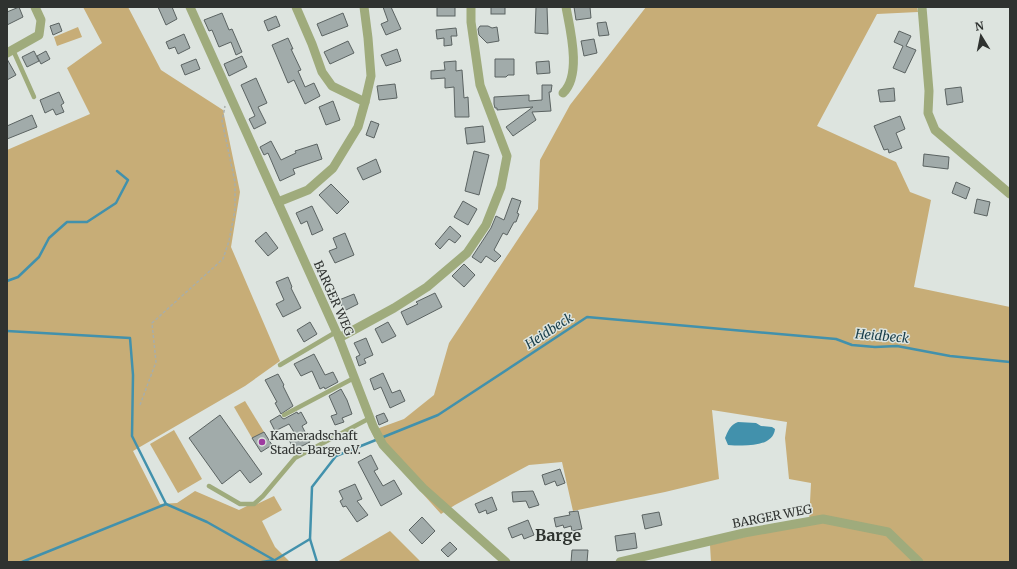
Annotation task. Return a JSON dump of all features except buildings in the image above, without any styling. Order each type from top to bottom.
[{"type":"street","points":[[10,52],[39,35],[41,20],[35,7]]},
{"type":"street","name":"BARGER WEG","points":[[190,7],[338,335],[354,378],[383,445],[423,488],[506,562]]},
{"type":"street","points":[[296,7],[322,72],[332,86],[366,102]]},
{"type":"street","points":[[278,202],[308,190],[333,168],[358,127],[366,102],[370,76],[368,38],[364,7]]},
{"type":"street","points":[[338,335],[394,308],[427,287],[467,253],[486,225],[501,187],[507,156],[480,85],[470,22],[471,7]]},
{"type":"street","points":[[563,93],[567,89],[572,75],[573,48],[566,7]]},
{"type":"street","points":[[922,7],[929,90],[928,113],[935,130],[1010,194]]},
{"type":"street","name":"BARGER WEG","points":[[620,562],[744,533],[823,519],[888,532],[919,562]]},
{"type":"lane","points":[[10,52],[34,97]]},
{"type":"lane","points":[[280,365],[338,335]]},
{"type":"lane","points":[[284,416],[354,378]]},
{"type":"lane","points":[[209,486],[240,504],[254,504],[263,496],[295,458],[372,422]]},
{"type":"path","points":[[140,405],[156,362],[152,323],[223,259],[229,241],[235,210],[235,182],[222,121],[225,106],[232,99]]},
{"type":"shaded area","points":[[83,7],[128,7],[161,70],[223,110],[240,192],[231,247],[280,361],[245,386],[133,451],[160,504],[177,503],[195,491],[239,510],[253,503],[255,505],[274,496],[282,510],[262,521],[275,547],[290,562],[7,562],[7,150],[90,114],[67,68],[102,43]]},
{"type":"shaded area","points":[[646,7],[917,7],[918,12],[877,14],[817,126],[896,162],[910,192],[931,200],[914,287],[1010,307],[1010,562],[711,562],[710,545],[809,522],[811,483],[789,479],[785,438],[787,422],[712,410],[719,479],[573,511],[562,462],[529,465],[441,514],[377,443],[371,431],[404,419],[434,395],[449,343],[538,209],[540,160],[570,105]]},
{"type":"shaded area","points":[[78,27],[82,37],[57,46],[54,37]]},
{"type":"shaded area","points":[[245,401],[264,432],[252,438],[234,407]]},
{"type":"shaded area","points":[[174,430],[202,479],[178,493],[150,444]]},
{"type":"shaded area","points":[[390,531],[421,562],[337,562],[344,558]]},
{"type":"water","points":[[738,422],[756,423],[761,426],[772,427],[775,429],[769,440],[763,443],[741,446],[728,445],[725,438],[726,435],[731,427]]},
{"type":"waterway","points":[[7,281],[18,277],[39,257],[49,238],[67,222],[87,222],[116,203],[128,180],[117,171]]},
{"type":"waterway","name":"Heidbeck","points":[[262,562],[275,560],[310,539],[312,487],[336,456],[438,415],[587,317],[836,339],[852,345],[875,347],[897,346],[950,356],[1010,362]]},
{"type":"waterway","points":[[7,331],[130,338],[133,375],[132,436],[166,504],[207,522],[274,560]]},
{"type":"waterway","points":[[22,562],[166,504]]},
{"type":"waterway","points":[[310,539],[317,562]]},
{"type":"place","name":"Kameradschaft Stade-Barge e.V.","points":[[262,442]]},
{"type":"district","name":"Barge","points":[[558,535]]}]
